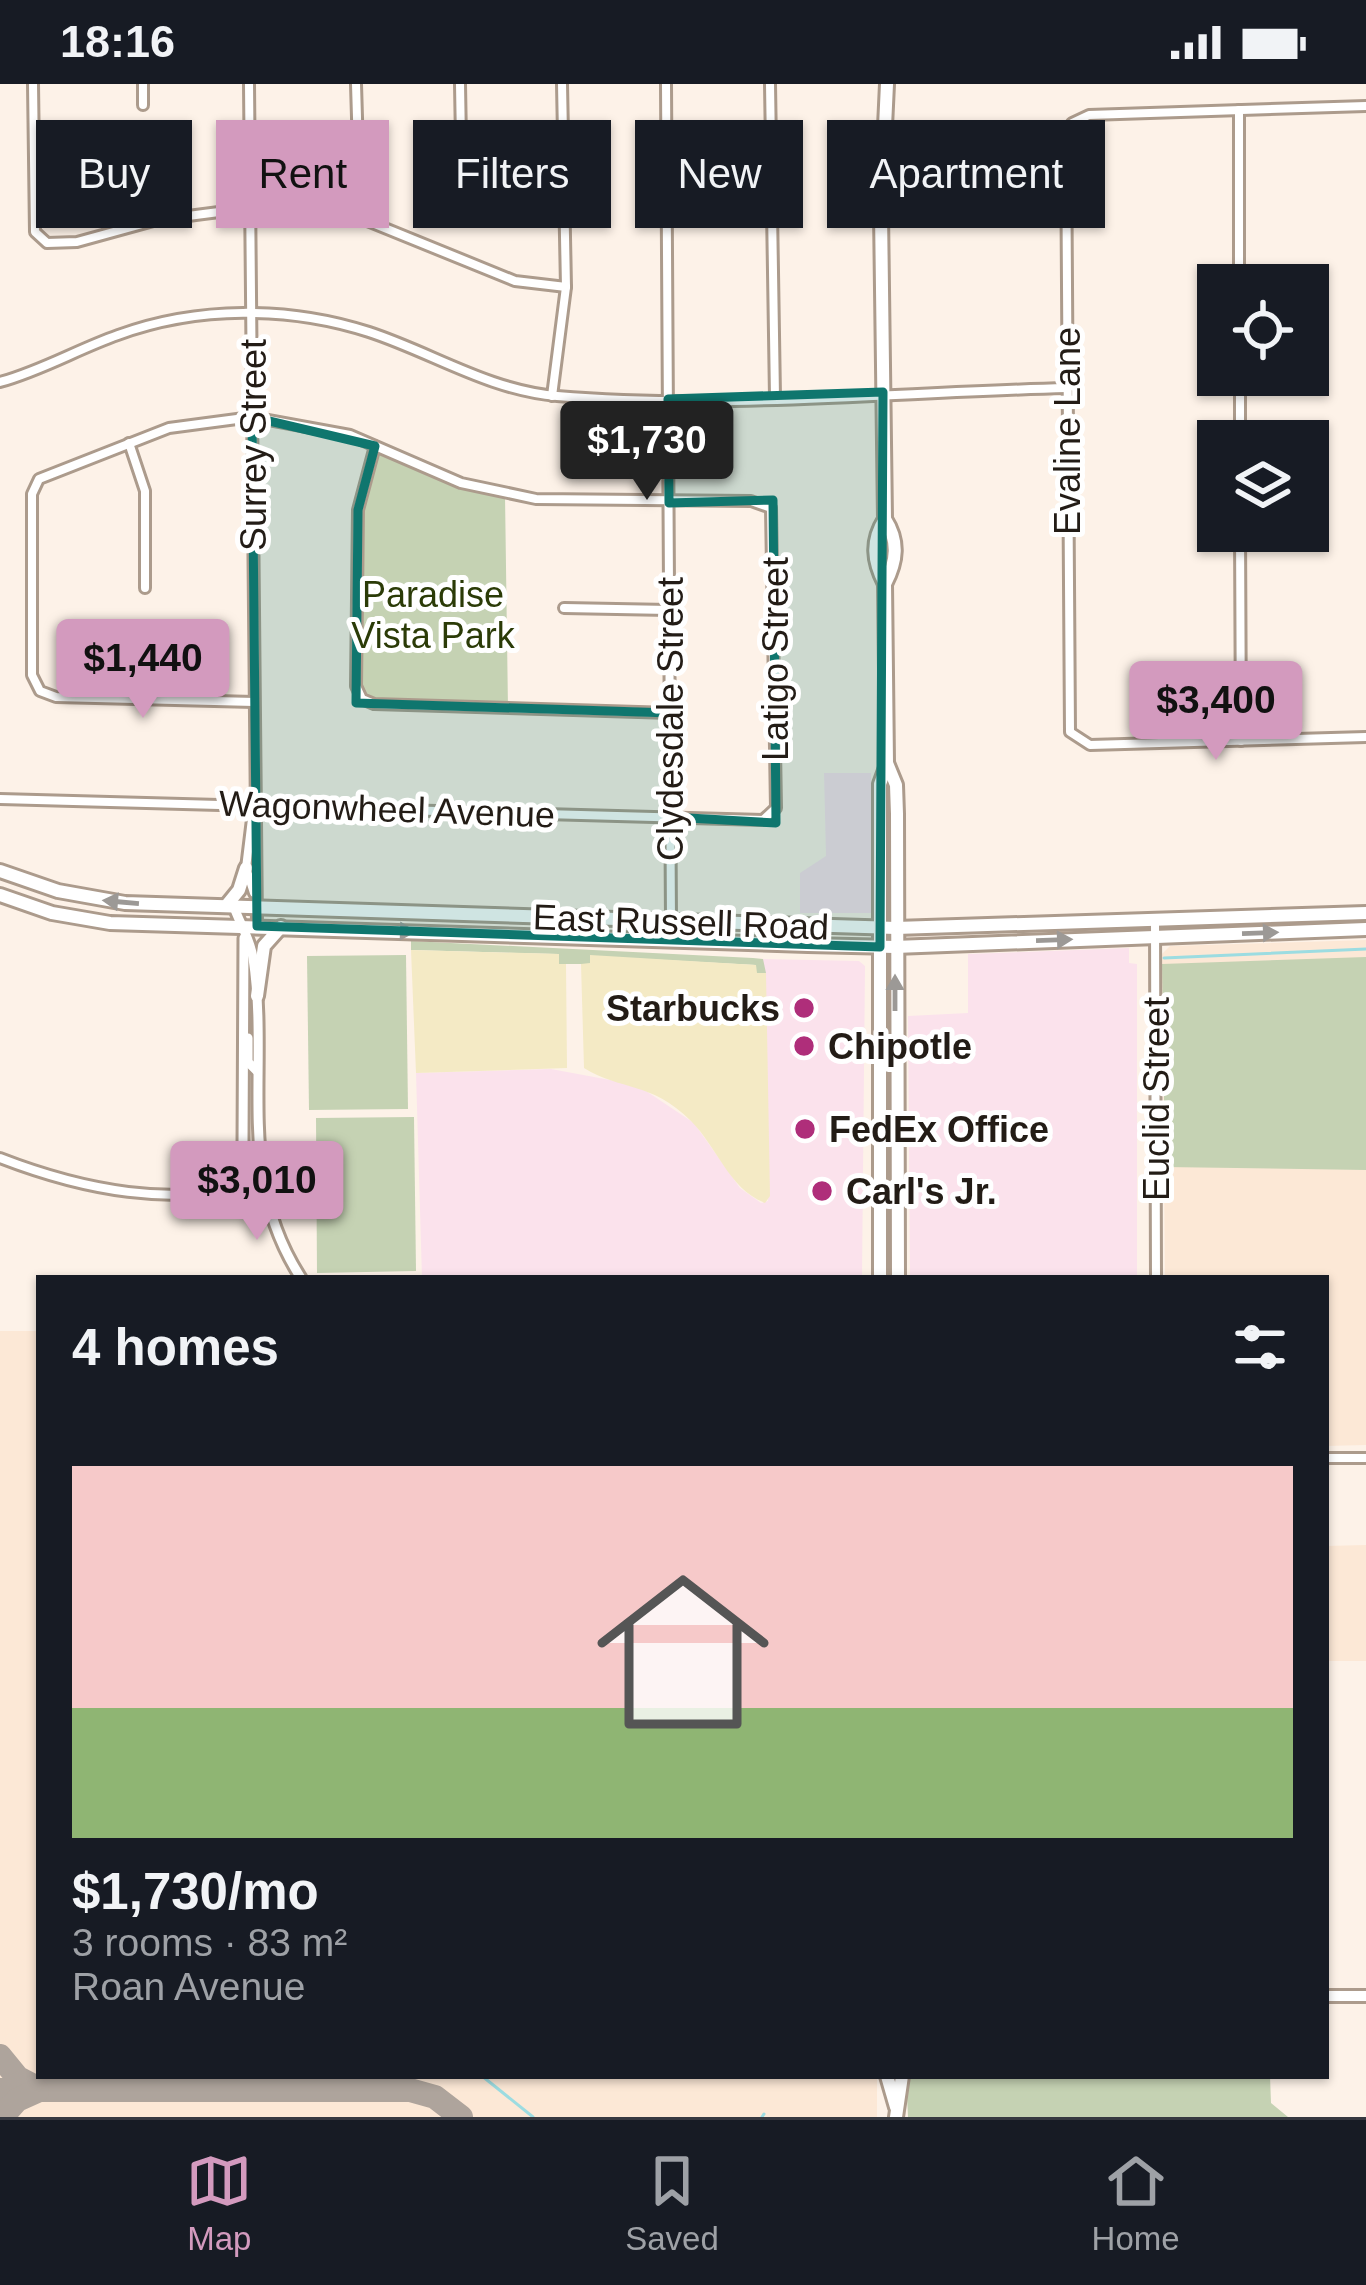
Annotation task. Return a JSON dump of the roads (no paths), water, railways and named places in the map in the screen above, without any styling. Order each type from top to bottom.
[{"type":"main road","points":[[882,88],[885,519],[875,534],[875,565],[886,584],[887,764],[896,785],[888,947],[898,1275]]},
{"type":"main road","points":[[230,906],[246,868]]},
{"type":"main road","name":"East Russell Road","points":[[0,871],[103,901],[230,906],[255,902],[572,919],[888,928],[1366,913]]},
{"type":"main road","name":"East Russell Road","points":[[0,895],[80,920],[243,932],[256,926],[888,947],[1366,929]]},
{"type":"main road","points":[[572,919],[572,936]]},
{"type":"main road","points":[[1117,938],[1118,922]]},
{"type":"main road","points":[[257,996],[264,946],[281,927]]},
{"type":"main road","points":[[880,1275],[888,947]]},
{"type":"main road","points":[[879,1220],[896,1215]]},
{"type":"main road","points":[[1329,1996],[1366,1996]]},
{"type":"main road","points":[[888,2079],[896,2112]]},
{"type":"main road","points":[[896,2112],[902,2079]]},
{"type":"street","points":[[33,84],[35,232],[40,238],[54,245],[77,242],[157,220],[216,212]]},
{"type":"street","points":[[142,84],[143,105]]},
{"type":"street","name":"Surrey Street","points":[[249,84],[249,120]]},
{"type":"street","points":[[356,84],[360,218],[515,281],[566,287]]},
{"type":"street","points":[[460,84],[461,120]]},
{"type":"street","points":[[552,396],[566,287],[562,84]]},
{"type":"street","name":"Clydesdale Street","points":[[666,84],[671,922]]},
{"type":"street","points":[[770,84],[775,398]]},
{"type":"street","points":[[1240,264],[1239,110],[1366,106]]},
{"type":"street","name":"Evaline Lane","points":[[1239,110],[1089,115],[1072,122],[1066,136],[1068,721],[1076,739],[1090,746],[1241,741]]},
{"type":"street","name":"Surrey Street","points":[[250,228],[256,926]]},
{"type":"street","points":[[0,382],[121,334],[182,319],[251,313],[355,328],[471,377],[552,396],[775,398],[1067,388]]},
{"type":"street","points":[[254,702],[56,697],[40,691],[32,675],[36,483],[129,443],[199,421],[253,417],[309,423],[420,468],[504,493],[588,503],[669,503]]},
{"type":"street","points":[[129,443],[145,491],[145,588]]},
{"type":"street","points":[[375,446],[357,528],[356,686],[362,699],[374,704],[670,713]]},
{"type":"street","name":"Latigo Street","points":[[669,503],[767,504],[774,519],[772,814]]},
{"type":"street","points":[[1240,552],[1241,741],[1366,737]]},
{"type":"street","points":[[565,608],[669,610]]},
{"type":"street","name":"Wagonwheel Avenue","points":[[0,799],[754,822],[772,814]]},
{"type":"street","name":"Surrey Street","points":[[254,806],[246,868],[255,902]]},
{"type":"street","points":[[230,906],[250,943],[257,996],[260,1186]]},
{"type":"street","name":"Euclid Street","points":[[1155,920],[1156,1275]]},
{"type":"street","points":[[243,932],[246,1167],[260,1186],[281,1244],[299,1275]]},
{"type":"street","points":[[245,1015],[248,1062],[257,1071]]},
{"type":"street","points":[[0,1158],[63,1180],[141,1195],[260,1186]]},
{"type":"street","points":[[1329,1458],[1366,1458]]},
{"type":"waterway","points":[[1164,958],[1366,949]]},
{"type":"waterway","points":[[486,2079],[533,2117]]},
{"type":"place","name":"Starbucks","points":[[804,1008]]},
{"type":"place","name":"Chipotle","points":[[804,1046]]},
{"type":"place","name":"FedEx Office","points":[[805,1129]]},
{"type":"place","name":"Carl's Jr.","points":[[822,1191]]},
{"type":"park label","name":"Paradise Vista Park","points":[[433,614]]}]
